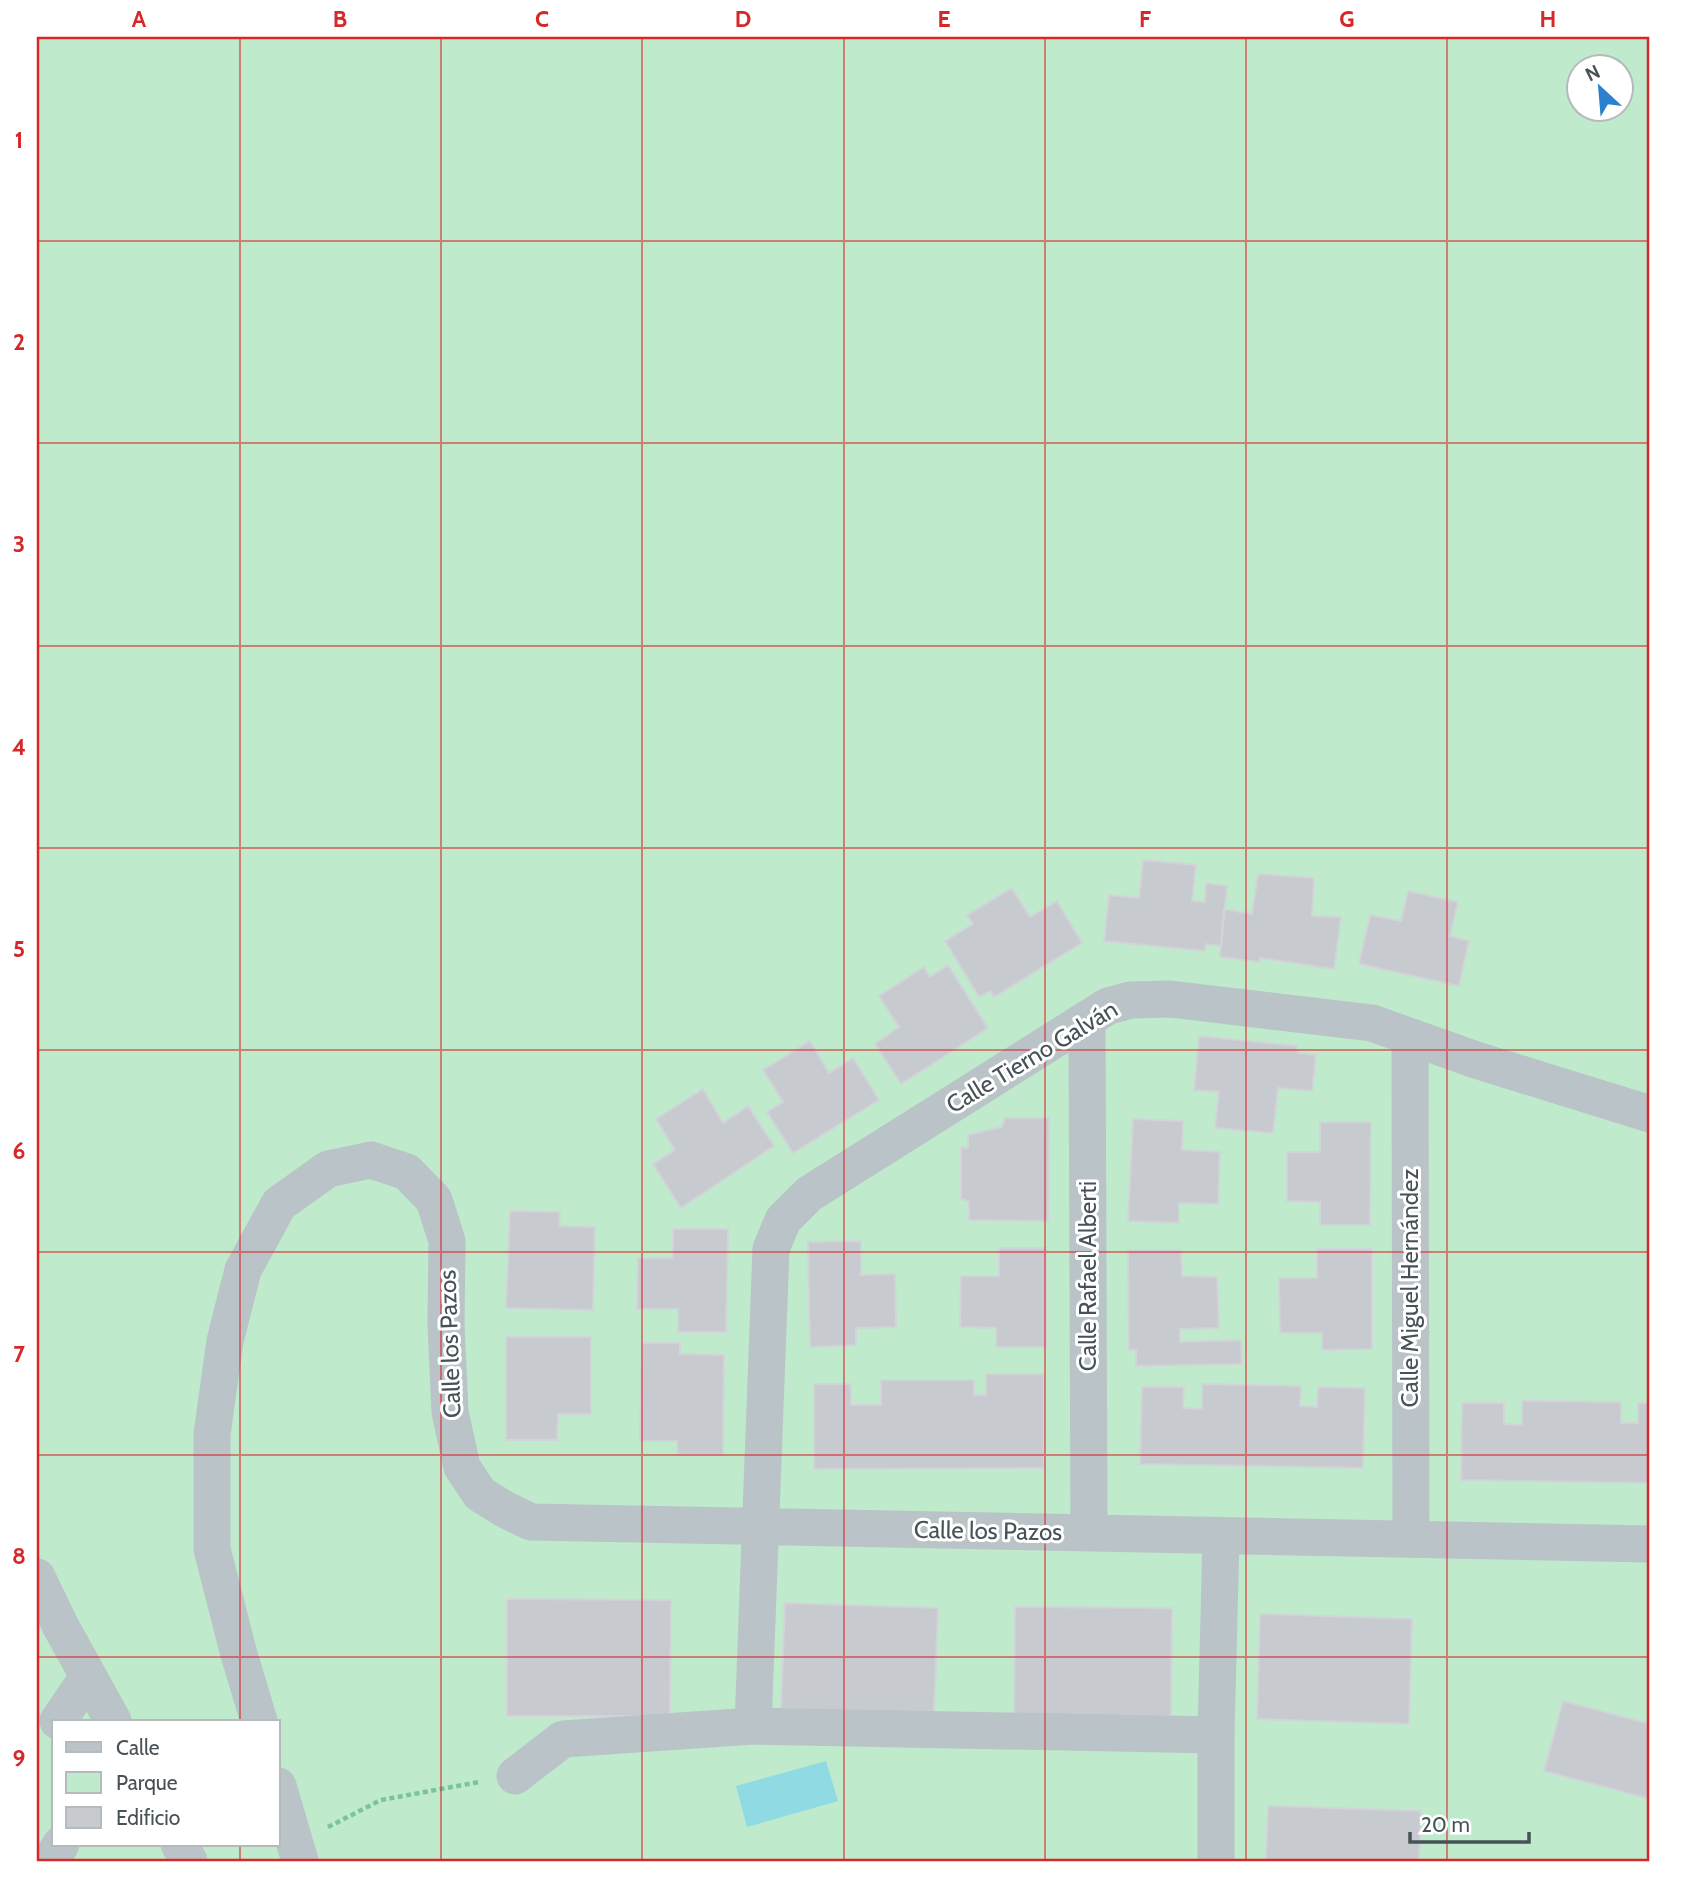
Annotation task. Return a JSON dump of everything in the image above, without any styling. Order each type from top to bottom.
[{"type":"street","name":"Calle Tierno Galván","points":[[753,1726],[771,1249],[783,1220],[809,1194],[1108,1006],[1131,1000],[1170,999],[1372,1024],[1476,1060],[1650,1114]]},
{"type":"street","name":"Calle Rafael Alberti","points":[[1087,1020],[1089,1533]]},
{"type":"street","name":"Calle Miguel Hernández","points":[[1409,1037],[1411,1539]]},
{"type":"street","name":"Calle los Pazos","points":[[259,1720],[212,1549],[212,1434],[225,1341],[243,1270],[279,1204],[328,1169],[371,1160],[407,1172],[434,1200],[447,1241],[446,1325],[450,1412],[462,1467],[480,1494],[531,1522],[1650,1544]]},
{"type":"street","points":[[1216,1861],[1221,1536]]},
{"type":"street","points":[[37,1577],[112,1720]]},
{"type":"street","points":[[59,1720],[88,1677]]},
{"type":"street","points":[[515,1776],[563,1740],[753,1726],[1216,1735]]},
{"type":"street","points":[[280,1793],[298,1852]]},
{"type":"street","points":[[46,1861],[53,1857],[60,1846]]},
{"type":"path","points":[[298,1852],[381,1800],[515,1776]]},
{"type":"green space","points":[[37,37],[1650,37],[1650,1861],[37,1861]]},
{"type":"water","points":[[826,1761],[838,1801],[747,1827],[736,1786]]},
{"type":"building","points":[[1143,860],[1196,865],[1192,901],[1205,902],[1206,883],[1227,886],[1221,946],[1206,944],[1205,951],[1104,941],[1109,895],[1139,898]]},
{"type":"building","points":[[1258,874],[1314,878],[1312,916],[1341,917],[1334,969],[1260,958],[1259,962],[1220,957],[1224,909],[1252,914]]},
{"type":"building","points":[[1012,888],[1030,917],[1057,901],[1082,943],[994,997],[990,991],[979,997],[945,941],[973,924],[967,915]]},
{"type":"building","points":[[1408,891],[1458,902],[1450,936],[1469,941],[1459,986],[1359,964],[1370,915],[1401,921]]},
{"type":"building","points":[[948,965],[988,1028],[901,1084],[875,1044],[899,1027],[879,996],[924,967],[930,977]]},
{"type":"building","points":[[1199,1036],[1297,1046],[1298,1053],[1316,1055],[1312,1091],[1278,1088],[1273,1133],[1215,1128],[1219,1092],[1194,1090]]},
{"type":"building","points":[[810,1041],[829,1073],[853,1058],[879,1100],[793,1153],[767,1112],[783,1102],[763,1070]]},
{"type":"building","points":[[703,1089],[723,1123],[748,1106],[774,1146],[681,1208],[653,1164],[675,1150],[656,1119]]},
{"type":"building","points":[[1005,1118],[1049,1118],[1048,1221],[969,1220],[969,1202],[961,1199],[961,1147],[968,1148],[968,1135],[1002,1127]]},
{"type":"building","points":[[1133,1119],[1183,1121],[1182,1150],[1220,1152],[1218,1204],[1179,1203],[1179,1223],[1128,1221]]},
{"type":"building","points":[[1320,1122],[1371,1122],[1370,1225],[1320,1225],[1320,1202],[1287,1201],[1287,1152],[1320,1152]]},
{"type":"building","points":[[510,1211],[560,1212],[559,1226],[595,1227],[593,1310],[506,1308]]},
{"type":"building","points":[[673,1229],[728,1229],[726,1332],[678,1332],[678,1309],[637,1309],[638,1258],[673,1258]]},
{"type":"building","points":[[861,1241],[861,1275],[895,1274],[896,1327],[856,1328],[856,1345],[810,1347],[808,1242]]},
{"type":"building","points":[[999,1248],[1046,1248],[1046,1347],[996,1347],[996,1328],[960,1327],[961,1276],[999,1276]]},
{"type":"building","points":[[1317,1249],[1372,1249],[1372,1349],[1322,1350],[1322,1333],[1280,1333],[1279,1278],[1317,1278]]},
{"type":"building","points":[[1128,1250],[1181,1250],[1182,1276],[1217,1277],[1219,1328],[1180,1329],[1180,1342],[1241,1340],[1242,1364],[1136,1366],[1136,1350],[1129,1350]]},
{"type":"building","points":[[506,1337],[591,1337],[591,1414],[558,1414],[557,1440],[506,1440]]},
{"type":"building","points":[[642,1343],[680,1343],[680,1354],[724,1355],[723,1455],[678,1455],[677,1441],[640,1441]]},
{"type":"building","points":[[986,1374],[1044,1374],[1044,1468],[814,1469],[814,1384],[851,1384],[851,1405],[881,1405],[881,1380],[974,1380],[974,1395],[986,1395]]},
{"type":"building","points":[[1202,1384],[1301,1386],[1300,1406],[1317,1407],[1318,1387],[1365,1388],[1363,1468],[1140,1464],[1142,1387],[1184,1387],[1183,1408],[1202,1409]]},
{"type":"building","points":[[1522,1401],[1621,1402],[1621,1423],[1638,1423],[1638,1403],[1650,1403],[1650,1483],[1461,1480],[1462,1403],[1504,1403],[1504,1424],[1522,1425]]},
{"type":"building","points":[[507,1599],[671,1600],[670,1716],[507,1716]]},
{"type":"building","points":[[785,1603],[938,1608],[934,1714],[781,1709]]},
{"type":"building","points":[[1015,1607],[1172,1608],[1171,1716],[1014,1715]]},
{"type":"building","points":[[1260,1614],[1412,1619],[1409,1724],[1257,1719]]},
{"type":"building","points":[[1563,1701],[1650,1724],[1650,1799],[1544,1771]]},
{"type":"building","points":[[1268,1806],[1421,1811],[1419,1861],[1266,1861]]}]
